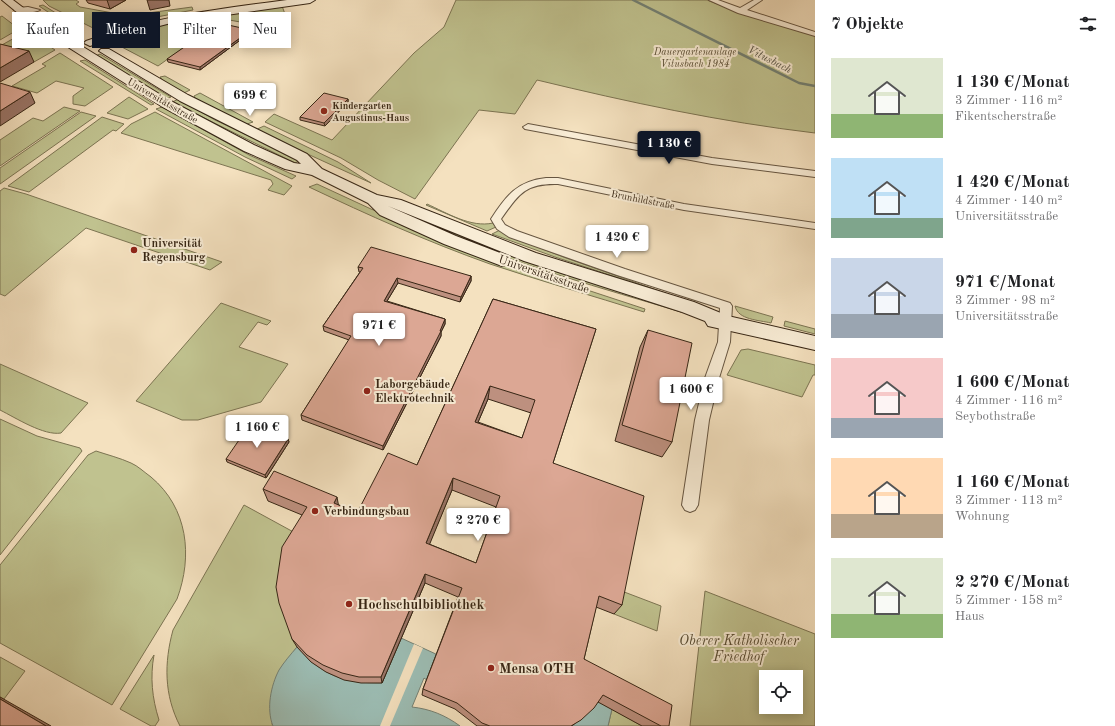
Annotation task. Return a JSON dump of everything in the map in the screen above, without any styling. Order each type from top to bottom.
[{"type":"street","name":"Universitätsstraße","points":[[7,0],[36,10],[184,98],[302,156],[317,172]]},
{"type":"street","points":[[84,44],[142,25],[178,17],[310,0]]},
{"type":"street","points":[[712,0],[741,11],[815,34]]},
{"type":"street","points":[[741,11],[760,0]]},
{"type":"street","name":"Universitätsstraße","points":[[20,5],[29,12]]},
{"type":"street","name":"Universitätsstraße","points":[[76,48],[165,103],[249,148],[290,166],[317,172],[373,199],[385,212],[450,240],[597,293],[686,319],[725,322],[815,343]]},
{"type":"street","points":[[528,126],[704,160],[763,169],[815,174]]},
{"type":"street","name":"Brunhildstraße","points":[[725,322],[726,306],[621,272],[513,234],[501,227],[496,219],[513,194],[527,184],[545,180],[558,181],[684,207],[815,226]]},
{"type":"street","points":[[690,505],[702,420],[712,378],[724,342],[725,322]]},
{"type":"green space","points":[[43,0],[76,0],[79,2],[76,4],[80,7],[108,12],[92,12],[92,28],[84,24],[84,12],[61,12],[49,6]]},
{"type":"green space","name":"Dauergartenanlage Vitusbach 1984","points":[[456,0],[707,0],[741,13],[815,35],[815,133],[675,111],[537,80],[515,114],[479,110],[415,199],[378,180],[341,158],[265,122],[274,114],[332,140],[414,53],[444,27]]},
{"type":"green space","points":[[43,5],[54,12],[48,12],[39,6]]},
{"type":"green space","points":[[282,6],[284,12],[242,12]]},
{"type":"green space","points":[[192,7],[193,10],[168,12],[168,15],[160,16],[160,12],[155,12]]},
{"type":"green space","points":[[239,12],[239,22],[231,20],[231,14]]},
{"type":"green space","points":[[2,16],[12,24],[12,33],[0,40],[0,17]]},
{"type":"green space","points":[[168,23],[168,48],[183,48],[158,66],[124,48],[160,48],[160,24]]},
{"type":"green space","points":[[12,39],[12,48],[52,48],[55,50],[34,62],[0,46]]},
{"type":"green space","points":[[60,53],[113,87],[85,106],[73,104],[73,96],[84,88],[56,81],[37,93],[12,86],[46,66],[42,64]]},
{"type":"green space","points":[[100,54],[171,97],[166,99],[95,56]]},
{"type":"green space","points":[[85,60],[154,104],[151,105],[80,61]]},
{"type":"green space","points":[[165,76],[190,90],[184,93],[167,85],[160,77]]},
{"type":"green space","points":[[200,93],[253,122],[244,125],[195,98],[194,96]]},
{"type":"green space","points":[[129,97],[148,109],[128,119],[107,113]]},
{"type":"green space","points":[[179,99],[215,120],[300,160],[295,163],[172,102]]},
{"type":"green space","points":[[64,107],[80,111],[0,166],[0,140],[33,118],[43,121]]},
{"type":"green space","points":[[162,107],[249,155],[296,176],[292,179],[245,157],[156,109]]},
{"type":"green space","points":[[81,112],[96,116],[0,184],[0,168]]},
{"type":"green space","points":[[155,112],[292,186],[284,195],[268,190],[273,184],[271,180],[121,133],[131,124]]},
{"type":"green space","points":[[102,117],[124,124],[116,131],[113,130],[29,192],[8,186]]},
{"type":"green space","points":[[264,126],[338,162],[371,183],[255,130]]},
{"type":"green space","points":[[317,184],[371,209],[493,259],[645,309],[644,312],[490,264],[444,247],[309,187]]},
{"type":"green space","points":[[4,188],[26,194],[222,262],[210,270],[86,228],[5,296],[0,294],[0,191]]},
{"type":"green space","points":[[427,204],[468,222],[485,224],[493,223],[496,227],[487,231],[426,205]]},
{"type":"green space","points":[[394,209],[506,254],[681,312],[561,276],[502,256],[438,230]]},
{"type":"green space","points":[[500,230],[504,234],[566,258],[671,295],[555,257],[492,234]]},
{"type":"green space","points":[[221,303],[271,321],[267,325],[258,322],[239,347],[288,364],[261,402],[198,420],[182,420],[136,401]]},
{"type":"green space","points":[[735,306],[773,317],[771,323],[745,317],[737,311]]},
{"type":"green space","points":[[785,321],[815,329],[815,334],[784,326]]},
{"type":"green space","points":[[748,349],[815,365],[815,375],[813,375],[802,397],[727,375],[741,350]]},
{"type":"green space","points":[[0,364],[88,403],[61,433],[47,432],[30,426],[0,410]]},
{"type":"green space","points":[[0,419],[37,436],[80,448],[82,451],[0,555]]},
{"type":"green space","points":[[96,451],[134,464],[151,477],[163,489],[173,503],[180,518],[186,550],[182,583],[177,599],[112,705],[0,643],[0,565],[88,455]]},
{"type":"green space","points":[[244,505],[299,535],[290,631],[297,647],[280,670],[272,724],[273,726],[180,726],[171,703],[167,679],[168,655],[173,630]]},
{"type":"green space","points":[[619,590],[661,606],[657,631],[614,614]]},
{"type":"green space","name":"Oberer Katholischer Friedhof","points":[[705,591],[815,634],[815,726],[690,726]]},
{"type":"green space","points":[[154,655],[152,688],[159,720],[155,726],[151,726],[120,709]]},
{"type":"green space","points":[[0,657],[25,671],[4,699],[0,697]]},
{"type":"green space","points":[[612,709],[642,726],[608,726]]},
{"type":"water","points":[[401,638],[438,655],[428,681],[424,678],[412,707],[437,713],[460,726],[273,726],[270,712],[270,697],[276,676],[285,661],[297,647],[316,665],[335,676],[368,683],[382,683]]},
{"type":"water","points":[[595,700],[612,709],[608,726],[572,726]]},
{"type":"pier","points":[[414,644],[423,648],[390,726],[380,726]]},
{"type":"building","points":[[231,26],[239,27],[239,39],[231,45]]},
{"type":"building","points":[[0,44],[29,51],[0,68]]},
{"type":"building","points":[[183,48],[226,48],[200,67],[167,59]]},
{"type":"building","points":[[0,83],[30,92],[0,111]]},
{"type":"building","name":"Kindergarten Augustinus-Haus","points":[[324,93],[348,99],[324,123],[300,117]]},
{"type":"building","name":"Laborgebäude Elektrotechnik","points":[[371,247],[471,276],[461,297],[397,278],[384,301],[445,319],[441,331],[383,446],[301,415],[351,336],[323,326],[363,268],[358,267]]},
{"type":"building","points":[[493,299],[596,329],[553,463],[644,496],[622,605],[599,596],[584,659],[672,705],[669,726],[661,726],[603,695],[594,708],[581,720],[571,726],[490,726],[482,723],[457,703],[423,689],[462,588],[425,574],[381,677],[359,677],[342,673],[323,665],[307,655],[292,639],[279,603],[276,587],[282,547],[307,507],[263,489],[274,471],[337,497],[334,503],[357,513],[388,453],[417,465]],"holes":[[[490,386],[535,400],[522,438],[475,422]],[[453,478],[500,496],[476,563],[426,543]]]},
{"type":"building","points":[[648,330],[692,343],[672,442],[622,425]]},
{"type":"building","points":[[250,424],[288,439],[265,475],[226,459]]},
{"type":"building","points":[[0,699],[46,726],[0,726]]},
{"type":"waterway","name":"Vitusbach","points":[[633,0],[799,83],[815,86]]},
{"type":"place","name":"Kindergarten Augustinus-Haus","points":[[324,111]]},
{"type":"place","name":"Universität Regensburg","points":[[134,250]]},
{"type":"place","name":"Laborgebäude Elektrotechnik","points":[[367,391]]},
{"type":"place","name":"Verbindungsbau","points":[[315,511]]},
{"type":"place","name":"Hochschulbibliothek","points":[[349,604]]},
{"type":"place","name":"Mensa OTH","points":[[491,668]]}]
